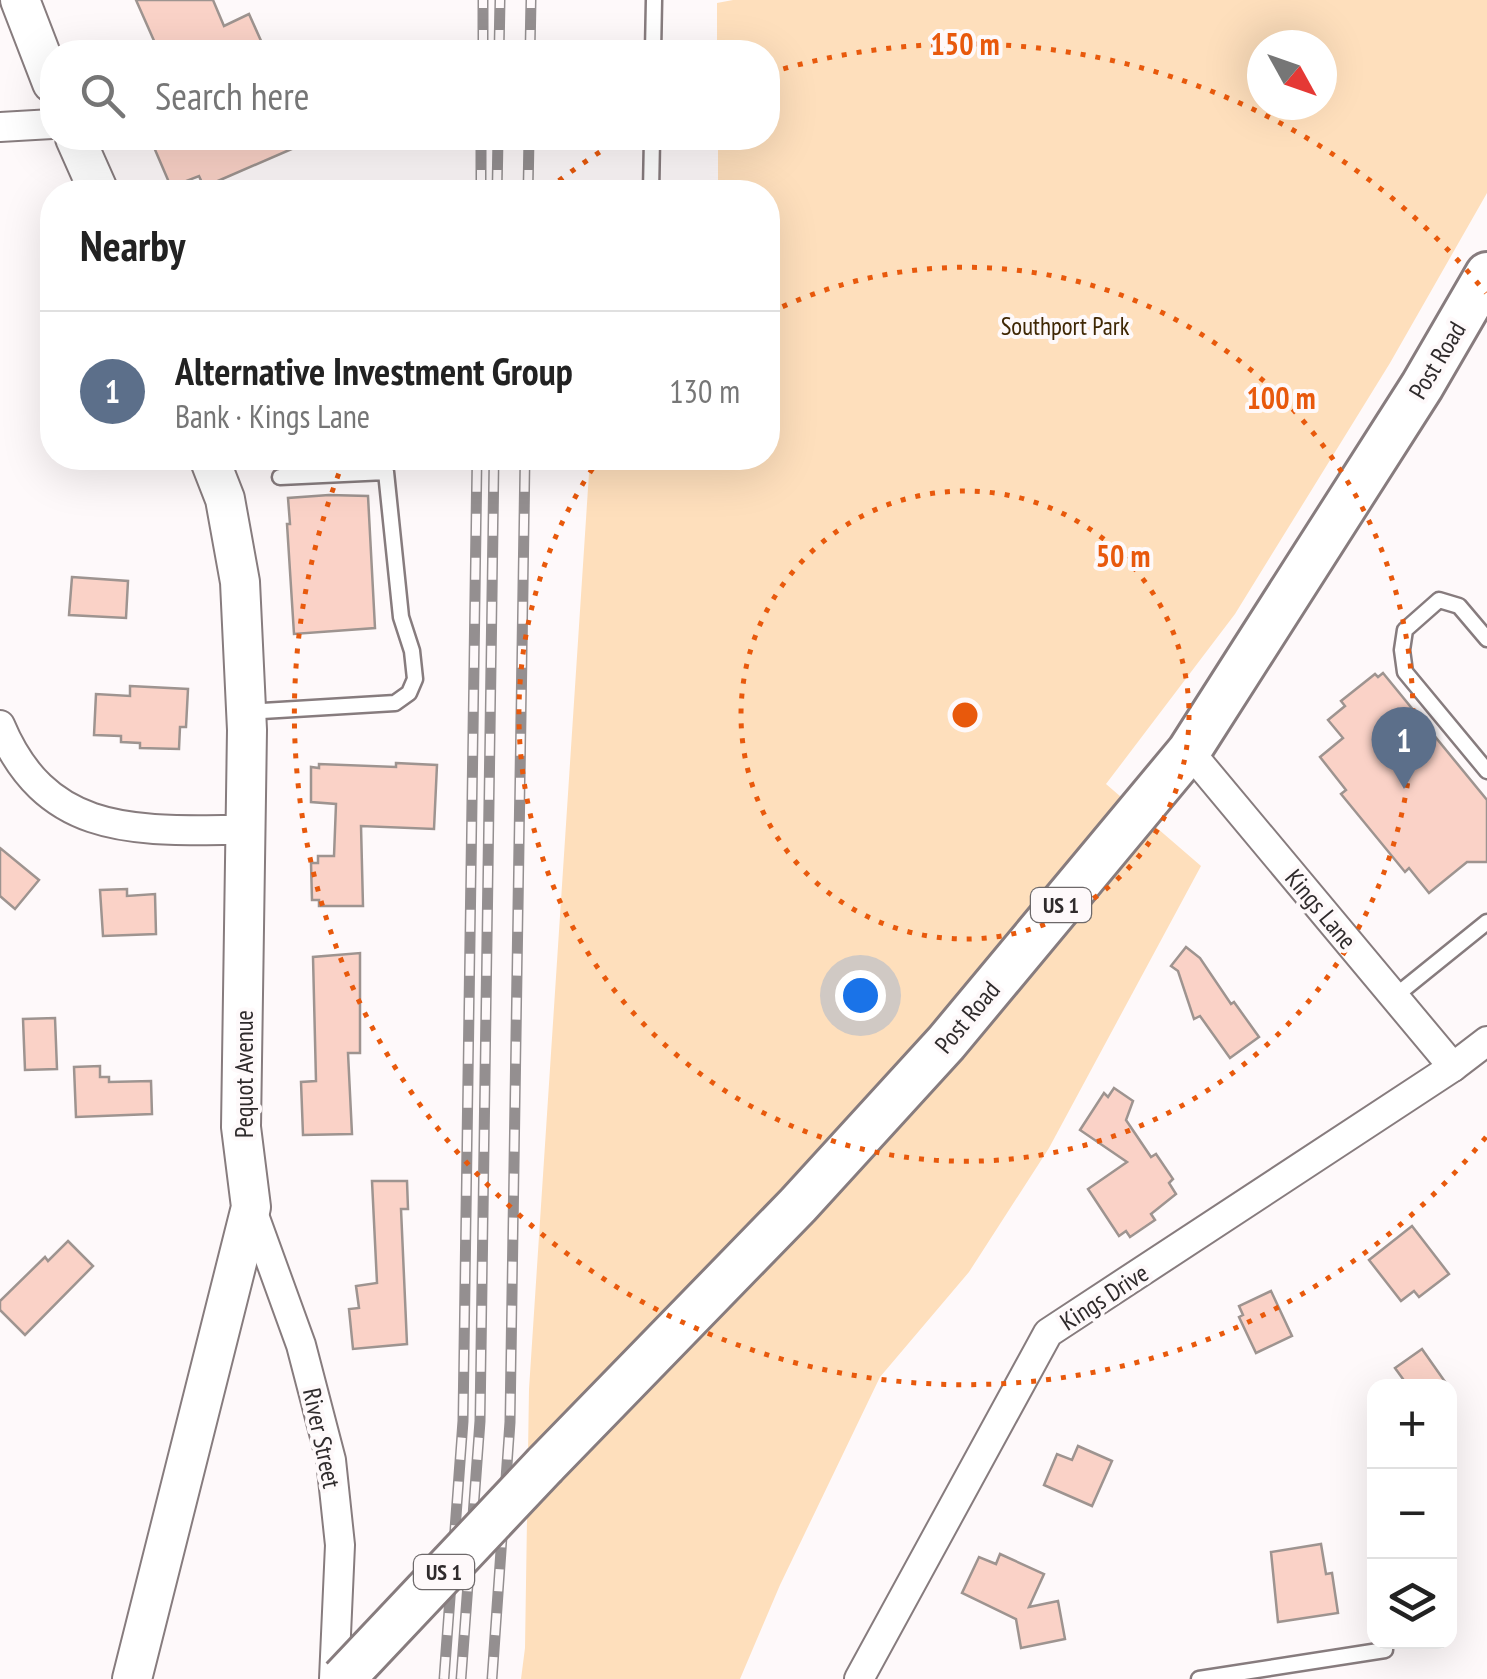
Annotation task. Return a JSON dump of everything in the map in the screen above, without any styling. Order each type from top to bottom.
[{"type":"main road","name":"Post Road","points":[[343,1679],[798,1205],[946,1044],[1188,752],[1422,386],[1487,274]]},
{"type":"street","points":[[20,0],[40,52]]},
{"type":"street","points":[[0,127],[40,125]]},
{"type":"street","points":[[80,150],[93,180]]},
{"type":"street","name":"Pequot Avenue","points":[[132,1679],[251,1207],[242,1127],[246,712],[240,582],[225,499],[214,470]]},
{"type":"street","points":[[0,725],[10,750],[67,808],[132,830],[246,830]]},
{"type":"street","name":"Kings Lane","points":[[1188,752],[1453,1067]]},
{"type":"street","name":"Kings Drive","points":[[858,1679],[1048,1333],[1487,1041]]},
{"type":"street","name":"River Street","points":[[251,1207],[301,1344],[331,1460],[340,1545],[334,1679]]},
{"type":"lane","points":[[653,40],[654,0]]},
{"type":"lane","points":[[651,180],[652,150]]},
{"type":"lane","points":[[246,712],[396,703],[408,693],[415,679],[412,651],[401,617],[386,472],[280,476]]},
{"type":"lane","points":[[1487,639],[1459,606],[1439,600],[1405,630],[1402,650],[1404,672],[1487,771]]},
{"type":"lane","points":[[1394,998],[1487,922]]},
{"type":"lane","points":[[1198,1679],[1385,1650]]},
{"type":"green space","name":"Southport Park","points":[[1487,0],[1487,193],[1390,363],[1235,614],[1106,784],[1201,866],[1049,1148],[969,1272],[880,1377],[780,1585],[740,1679],[521,1679],[525,1648],[529,1389],[589,470],[780,470],[780,180],[718,180],[718,150],[780,150],[780,40],[717,40],[717,3]]},
{"type":"building","points":[[136,0],[213,0],[224,26],[249,14],[261,40],[154,40]]},
{"type":"building","points":[[155,150],[289,150],[220,180],[201,180],[199,176],[168,180]]},
{"type":"building","points":[[368,496],[375,628],[294,634],[288,498]]},
{"type":"building","points":[[72,577],[128,581],[126,618],[69,615]]},
{"type":"building","points":[[1383,673],[1487,800],[1487,862],[1467,862],[1429,893],[1409,868],[1405,872],[1341,794],[1346,790],[1320,757],[1343,738],[1328,720],[1345,706],[1341,701],[1375,674],[1378,677]]},
{"type":"building","points":[[130,686],[188,689],[186,727],[180,727],[179,749],[140,748],[140,743],[121,742],[121,736],[94,735],[96,694],[130,696]]},
{"type":"building","points":[[396,763],[437,765],[434,829],[361,826],[363,906],[319,906],[319,900],[312,900],[311,863],[318,863],[318,856],[334,856],[336,804],[311,802],[311,767],[396,767]]},
{"type":"building","points":[[0,848],[39,880],[15,909],[0,896]]},
{"type":"building","points":[[127,889],[127,896],[155,894],[156,934],[103,936],[100,890]]},
{"type":"building","points":[[1186,947],[1200,958],[1259,1037],[1230,1058],[1200,1016],[1194,1019],[1178,971],[1171,966]]},
{"type":"building","points":[[360,953],[360,1053],[348,1053],[352,1134],[303,1135],[301,1082],[316,1081],[313,957]]},
{"type":"building","points":[[55,1018],[57,1069],[25,1070],[23,1019]]},
{"type":"building","points":[[100,1066],[100,1077],[109,1077],[109,1082],[151,1081],[152,1114],[76,1117],[74,1067]]},
{"type":"building","points":[[1114,1088],[1133,1101],[1126,1120],[1151,1157],[1156,1154],[1173,1179],[1169,1183],[1176,1194],[1151,1214],[1155,1220],[1130,1237],[1126,1231],[1119,1236],[1088,1189],[1127,1162],[1080,1130],[1104,1093],[1108,1097]]},
{"type":"building","points":[[372,1181],[407,1181],[408,1209],[401,1209],[407,1344],[353,1349],[349,1309],[359,1308],[356,1286],[377,1283]]},
{"type":"building","points":[[1412,1226],[1449,1274],[1419,1297],[1414,1291],[1401,1301],[1369,1260]]},
{"type":"building","points":[[68,1241],[93,1266],[25,1335],[0,1310],[0,1301],[45,1257],[48,1261]]},
{"type":"building","points":[[1271,1291],[1292,1336],[1256,1353],[1239,1317],[1243,1315],[1239,1306]]},
{"type":"building","points":[[1422,1349],[1443,1379],[1403,1379],[1395,1368]]},
{"type":"building","points":[[1078,1446],[1112,1461],[1092,1506],[1044,1485],[1057,1454],[1072,1460]]},
{"type":"building","points":[[1321,1544],[1326,1574],[1332,1573],[1338,1613],[1278,1622],[1271,1552]]},
{"type":"building","points":[[1000,1554],[1044,1574],[1029,1607],[1058,1601],[1065,1639],[1021,1648],[1016,1619],[962,1593],[979,1557],[996,1564]]},
{"type":"railway","points":[[483,0],[483,40]]},
{"type":"railway","points":[[499,40],[500,0]]},
{"type":"railway","points":[[530,40],[531,0]]},
{"type":"railway","points":[[481,150],[481,180]]},
{"type":"railway","points":[[497,180],[498,150]]},
{"type":"railway","points":[[528,180],[529,150]]},
{"type":"railway","points":[[444,1679],[463,1421],[477,470]]},
{"type":"railway","points":[[461,1679],[480,1421],[494,470]]},
{"type":"railway","points":[[492,1679],[510,1422],[525,470]]},
{"type":"place","name":"Alternative Investment Group","points":[[1404,789]]}]
